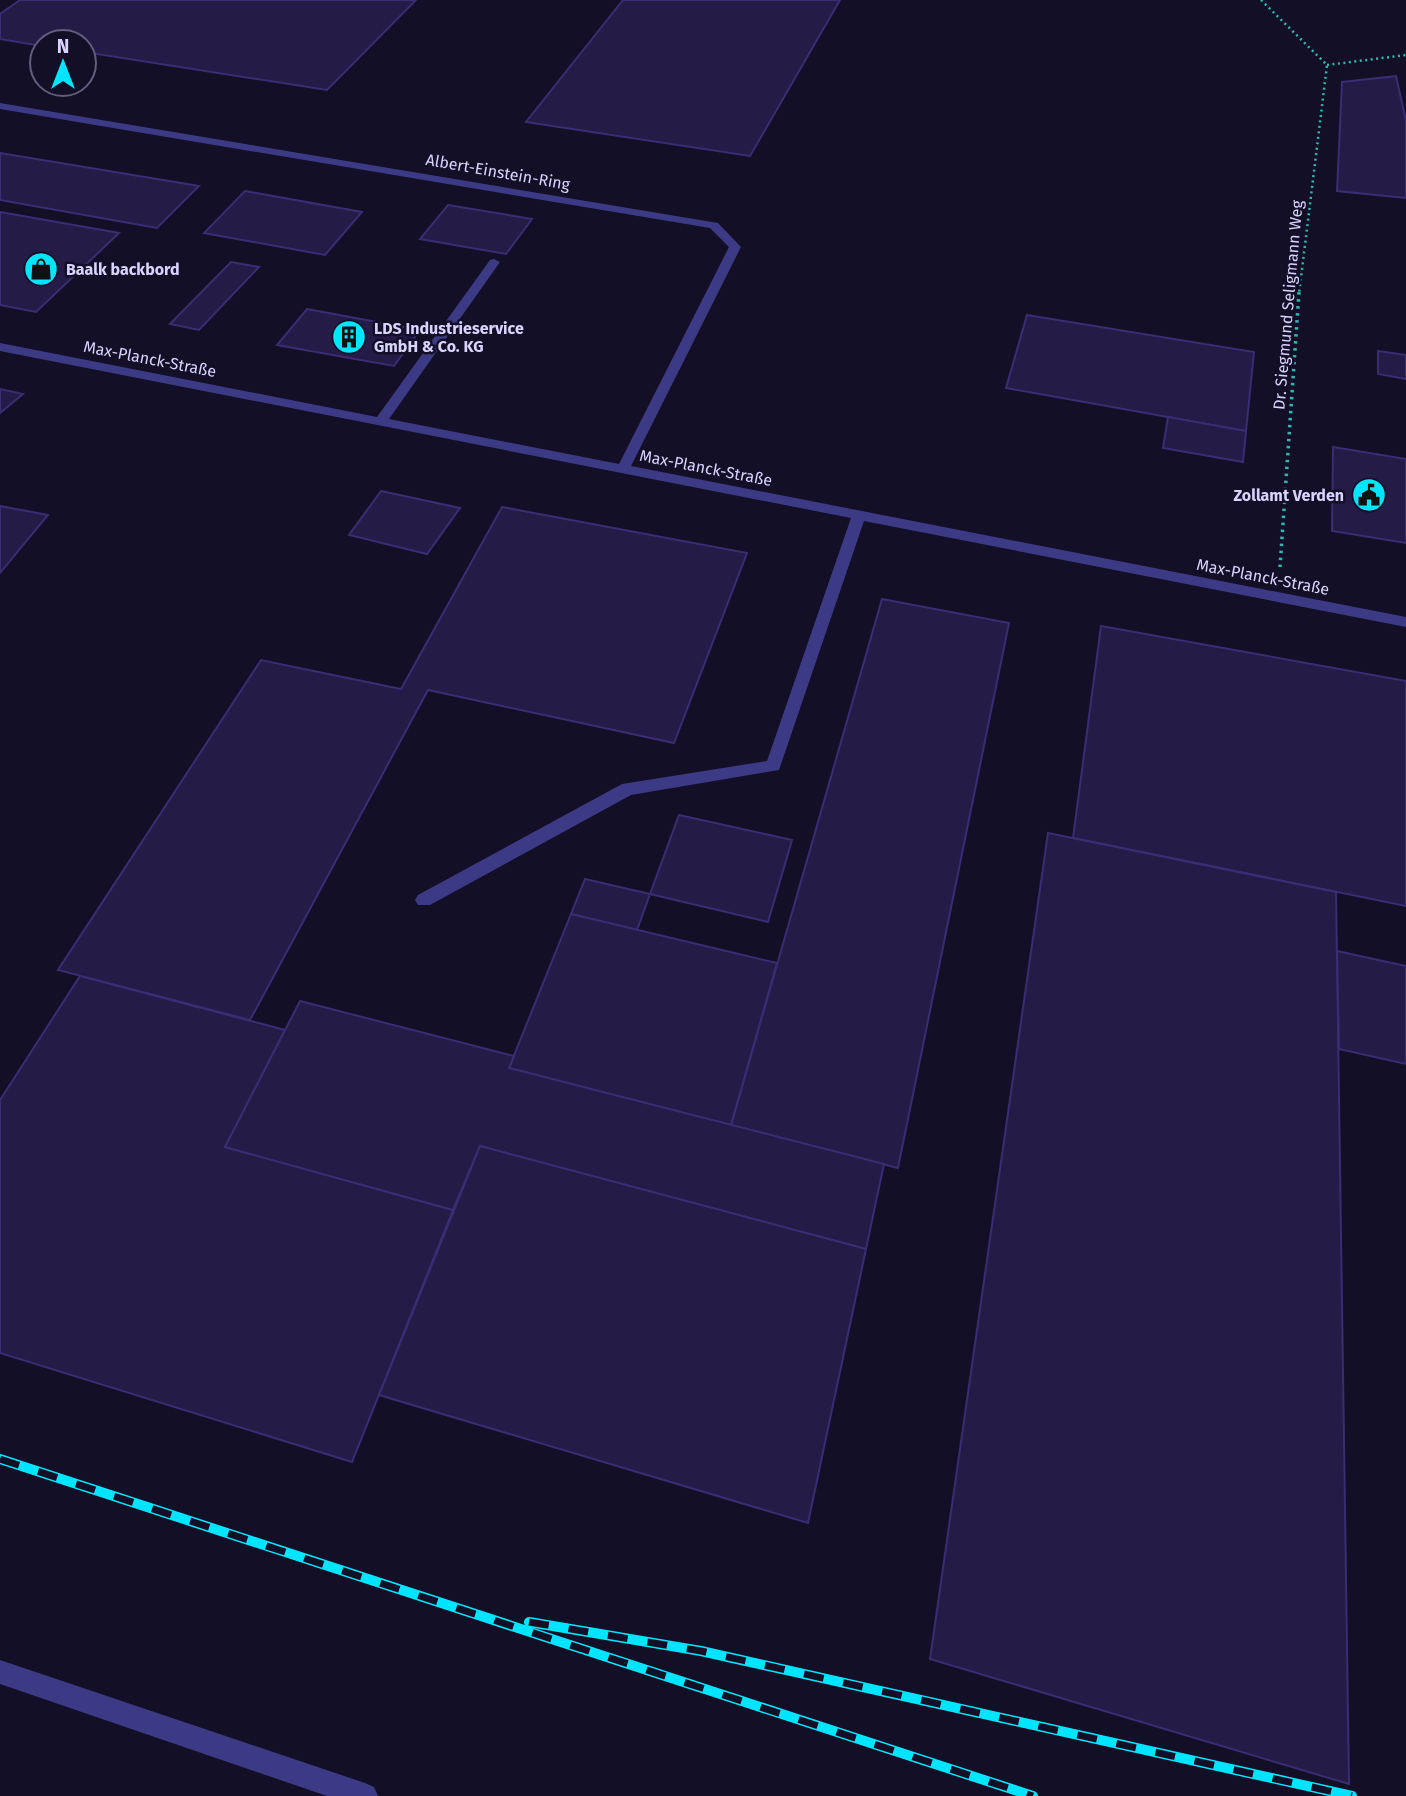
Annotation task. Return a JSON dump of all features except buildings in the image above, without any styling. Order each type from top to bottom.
[{"type":"street","name":"Albert-Einstein-Ring","points":[[0,106],[714,225],[735,247],[622,470]]},
{"type":"street","points":[[380,422],[494,262]]},
{"type":"street","name":"Max-Planck-Straße","points":[[0,347],[1406,622]]},
{"type":"street","points":[[424,900],[628,789],[773,766],[859,516]]},
{"type":"street","points":[[0,1672],[365,1796]]},
{"type":"path","points":[[1261,0],[1327,65],[1406,55]]},
{"type":"path","name":"Dr. Siegmund Seligmann Weg","points":[[1277,598],[1301,257],[1327,65]]},
{"type":"railway","points":[[0,1459],[1033,1796]]},
{"type":"railway","points":[[529,1622],[701,1651],[1352,1796]]},
{"type":"place","name":"Baalk backbord","points":[[41,269]]},
{"type":"place","name":"LDS Industrieservice GmbH & Co. KG","points":[[349,337]]},
{"type":"place","name":"Zollamt Verden","points":[[1369,495]]}]
